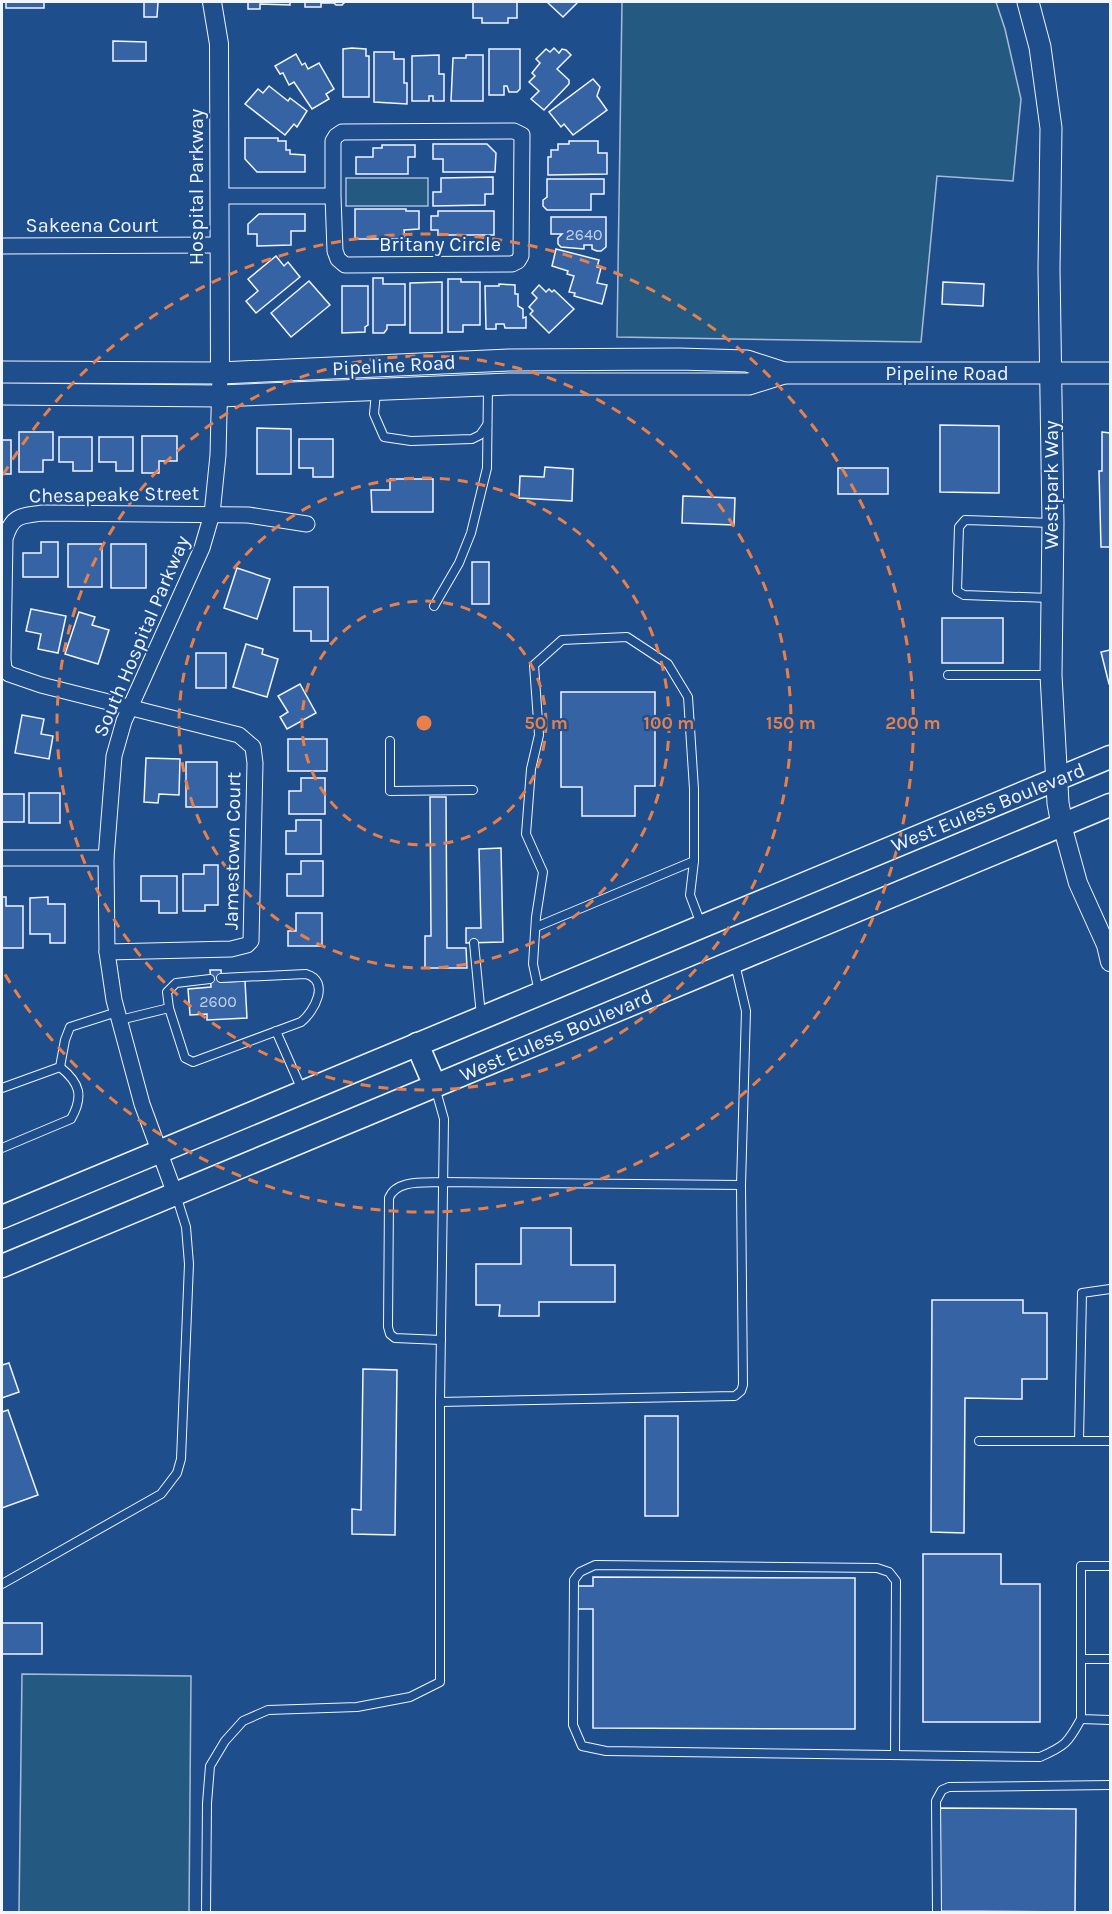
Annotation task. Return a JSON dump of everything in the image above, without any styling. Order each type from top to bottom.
[{"type":"main road","name":"Westpark Way","points":[[1028,2],[1040,46],[1051,128],[1049,269],[1053,523],[1050,598],[1051,675],[1056,778],[1062,825]]},
{"type":"main road","name":"Pipeline Road","points":[[2,372],[220,372],[509,360],[747,361],[784,373]]},
{"type":"main road","points":[[509,360],[510,384]]},
{"type":"main road","name":"Pipeline Road","points":[[2,394],[220,396],[488,384],[749,384],[784,373],[1110,373]]},
{"type":"main road","name":"West Euless Boulevard","points":[[2,1217],[1110,756]]},
{"type":"main road","name":"West Euless Boulevard","points":[[2,1266],[1110,804]]},
{"type":"main road","points":[[417,1044],[435,1086]]},
{"type":"street","name":"Hospital Parkway","points":[[213,2],[219,44],[220,372]]},
{"type":"street","name":"Britany Circle","points":[[514,131],[522,135],[521,256],[512,264],[345,265],[334,251],[333,196],[333,141],[342,132],[514,131]]},
{"type":"street","points":[[219,196],[333,196]]},
{"type":"street","name":"Sakeena Court","points":[[2,246],[219,245]]},
{"type":"street","name":"South Hospital Parkway","points":[[176,1194],[142,1104],[119,1016],[107,952],[106,858],[114,756],[124,721],[202,548],[212,514],[218,455],[220,372]]},
{"type":"street","name":"Chesapeake Street","points":[[130,707],[41,685],[9,674],[4,669],[5,539],[9,527],[14,519],[22,515],[43,513],[212,514]]},
{"type":"street","points":[[212,514],[248,515],[307,524]]},
{"type":"street","name":"Jamestown Court","points":[[107,952],[231,949],[247,945],[251,941],[255,763],[253,747],[250,742],[239,735],[130,707]]},
{"type":"street","name":"Westpark Way","points":[[1062,825],[1078,883],[1106,945],[1110,962]]},
{"type":"street","points":[[2,858],[106,858]]},
{"type":"lane","points":[[434,606],[459,563],[471,533],[487,468],[488,384]]},
{"type":"lane","points":[[376,390],[374,414],[384,437],[411,441],[472,439],[480,435],[488,423]]},
{"type":"lane","points":[[1050,598],[964,595],[957,591],[959,526],[965,520],[1053,523]]},
{"type":"lane","points":[[539,993],[533,964],[543,872],[526,834],[531,769],[539,735],[534,665],[562,640],[627,637],[668,664],[688,697],[694,789],[694,861],[690,895],[701,926]]},
{"type":"lane","points":[[948,675],[1051,675]]},
{"type":"lane","points":[[390,741],[390,791],[473,790]]},
{"type":"lane","points":[[536,927],[694,861]]},
{"type":"lane","points":[[474,943],[481,1017]]},
{"type":"lane","points":[[440,1402],[735,1396],[741,1391],[743,1384],[741,1185],[746,1011],[734,962]]},
{"type":"lane","points":[[210,979],[176,983],[170,987],[167,996],[185,1058],[193,1062],[301,1022],[313,1011],[318,993],[317,982],[311,975],[306,974],[221,978]]},
{"type":"lane","points":[[60,1067],[70,1027],[169,1008]]},
{"type":"lane","points":[[276,1031],[303,1091]]},
{"type":"lane","points":[[2,1088],[60,1067]]},
{"type":"lane","points":[[2,1148],[71,1119],[80,1095],[74,1078],[60,1067]]},
{"type":"lane","points":[[206,1912],[207,1803],[210,1766],[225,1741],[243,1721],[268,1710],[357,1707],[410,1697],[440,1682],[440,1402],[444,1119],[435,1086]]},
{"type":"lane","points":[[441,1340],[395,1338],[390,1334],[388,1327],[389,1198],[398,1186],[443,1182],[741,1185]]},
{"type":"lane","points":[[2,1584],[161,1494],[177,1473],[181,1459],[189,1264],[186,1227],[176,1194]]},
{"type":"lane","points":[[1079,1442],[1082,1293],[1110,1289]]},
{"type":"lane","points":[[979,1442],[1110,1442]]},
{"type":"lane","points":[[895,1755],[896,1581],[889,1572],[877,1568],[595,1565],[580,1572],[574,1580],[573,1725],[582,1746],[606,1751],[895,1755],[1041,1757],[1057,1750],[1069,1741],[1081,1719],[1081,1566],[1110,1566]]},
{"type":"lane","points":[[1081,1659],[1110,1659]]},
{"type":"lane","points":[[1081,1719],[1110,1720]]},
{"type":"lane","points":[[937,1912],[936,1801],[942,1790],[949,1787],[1110,1785]]},
{"type":"shaded area","points":[[622,2],[996,2],[1005,29],[1021,99],[1013,181],[937,176],[921,342],[617,337]]},
{"type":"shaded area","points":[[346,178],[428,178],[428,206],[346,206]]},
{"type":"shaded area","points":[[22,1674],[191,1676],[189,1912],[19,1912]]},
{"type":"building","points":[[6,2],[44,2],[44,8],[6,8]]},
{"type":"building","points":[[144,2],[158,2],[157,17],[144,17]]},
{"type":"building","points":[[248,2],[290,2],[290,5],[260,4],[260,9],[248,9]]},
{"type":"building","points":[[305,2],[345,2],[342,5],[321,3],[321,7],[305,7]]},
{"type":"building","points":[[473,2],[517,2],[517,18],[508,18],[508,23],[482,23],[482,18],[473,18]]},
{"type":"building","points":[[547,2],[576,2],[577,3],[563,17]]},
{"type":"building","points":[[113,41],[146,42],[146,61],[113,61]]},
{"type":"building","points":[[554,48],[559,53],[562,49],[566,50],[571,55],[557,69],[569,80],[569,84],[544,110],[531,99],[539,91],[529,82],[535,76],[532,73],[540,63],[536,59],[546,49],[550,52]]},
{"type":"building","points":[[343,49],[366,49],[366,56],[369,56],[369,97],[343,97]]},
{"type":"building","points":[[489,49],[520,49],[520,89],[517,92],[509,92],[507,86],[504,86],[504,95],[489,95]]},
{"type":"building","points":[[374,52],[394,52],[394,59],[404,59],[407,104],[374,102]]},
{"type":"building","points":[[296,54],[302,65],[305,63],[308,69],[319,63],[334,89],[326,94],[329,99],[312,109],[294,82],[289,85],[283,73],[280,74],[275,66]]},
{"type":"building","points":[[439,55],[439,74],[444,74],[444,101],[433,101],[433,96],[429,96],[429,101],[412,101],[412,56]]},
{"type":"building","points":[[466,55],[483,55],[483,101],[451,101],[453,58],[466,58]]},
{"type":"building","points":[[593,79],[600,87],[597,96],[607,110],[573,135],[564,124],[561,127],[549,112]]},
{"type":"building","points":[[269,86],[288,101],[290,98],[307,111],[297,127],[294,124],[285,135],[245,104],[258,89],[263,93]]},
{"type":"building","points":[[245,138],[278,138],[278,141],[286,141],[286,150],[290,150],[290,154],[305,155],[305,172],[257,172],[245,159]]},
{"type":"building","points":[[569,141],[598,141],[598,153],[607,153],[607,174],[548,175],[548,157],[551,157],[551,150],[558,150],[558,144],[569,144]]},
{"type":"building","points":[[433,144],[487,144],[496,153],[495,172],[443,172],[443,159],[433,159]]},
{"type":"building","points":[[382,145],[415,145],[415,157],[408,157],[408,174],[356,174],[356,157],[373,157],[373,148],[382,148]]},
{"type":"building","points":[[493,177],[493,194],[485,194],[485,205],[433,206],[433,192],[441,192],[441,178]]},
{"type":"building","points":[[547,179],[604,179],[604,194],[591,194],[591,210],[547,210],[543,206],[543,200],[547,197]]},
{"type":"building","points":[[355,209],[419,211],[419,229],[404,230],[405,239],[355,239]]},
{"type":"building","points":[[438,211],[494,211],[494,235],[438,235],[438,230],[431,230],[431,216],[438,216]]},
{"type":"building","points":[[259,214],[305,214],[305,231],[291,231],[291,245],[257,246],[257,234],[248,234],[248,224]]},
{"type":"building","points":[[551,217],[606,217],[606,247],[597,251],[592,249],[592,245],[584,245],[584,249],[561,247],[558,244],[558,238],[562,234],[551,234]]},
{"type":"building","points":[[556,249],[599,260],[597,267],[601,268],[597,283],[607,285],[602,304],[574,296],[575,293],[569,292],[574,276],[567,274],[568,271],[552,266]]},
{"type":"building","points":[[276,256],[284,266],[288,262],[300,277],[256,313],[246,301],[258,291],[248,279]]},
{"type":"building","points":[[373,278],[383,278],[383,284],[405,284],[405,325],[387,325],[384,333],[373,333]]},
{"type":"building","points":[[448,279],[480,282],[480,325],[463,325],[463,332],[448,332]]},
{"type":"building","points":[[309,281],[330,305],[291,337],[271,313]]},
{"type":"building","points":[[442,282],[442,333],[410,333],[410,283]]},
{"type":"building","points":[[943,282],[984,284],[983,306],[942,304]]},
{"type":"building","points":[[499,284],[515,285],[518,306],[523,309],[523,318],[526,317],[526,328],[505,328],[504,324],[496,324],[496,329],[486,329],[485,286],[499,286]]},
{"type":"building","points":[[539,285],[546,292],[549,289],[552,292],[554,290],[574,309],[549,333],[530,314],[533,311],[529,307],[537,298],[532,293]]},
{"type":"building","points":[[342,286],[368,286],[368,325],[365,327],[365,332],[342,333]]},
{"type":"building","points":[[940,425],[999,426],[999,493],[940,492]]},
{"type":"building","points":[[257,428],[291,429],[291,474],[257,474]]},
{"type":"building","points":[[19,432],[53,432],[53,460],[43,460],[43,472],[19,472]]},
{"type":"building","points":[[1102,432],[1110,433],[1110,547],[1101,547],[1099,471],[1102,471]]},
{"type":"building","points":[[142,436],[177,436],[177,461],[159,461],[159,473],[142,473]]},
{"type":"building","points":[[59,437],[92,437],[92,471],[73,471],[73,462],[59,462]]},
{"type":"building","points":[[99,437],[133,437],[133,471],[116,471],[116,462],[99,462]]},
{"type":"building","points":[[299,439],[333,439],[333,477],[313,477],[313,468],[299,468]]},
{"type":"building","points":[[2,440],[11,440],[11,474],[2,474]]},
{"type":"building","points":[[545,467],[573,469],[572,501],[519,498],[520,476],[544,477]]},
{"type":"building","points":[[838,468],[888,468],[888,494],[838,494]]},
{"type":"building","points":[[390,479],[433,479],[433,512],[372,512],[371,490],[390,490]]},
{"type":"building","points":[[683,496],[735,498],[734,525],[682,523]]},
{"type":"building","points":[[41,542],[58,542],[58,577],[23,577],[23,553],[41,553]]},
{"type":"building","points":[[68,544],[102,544],[102,587],[68,587]]},
{"type":"building","points":[[111,544],[146,544],[146,588],[111,588]]},
{"type":"building","points":[[472,562],[489,562],[489,604],[472,604]]},
{"type":"building","points":[[237,568],[270,579],[257,619],[224,608]]},
{"type":"building","points":[[294,587],[328,587],[328,641],[311,641],[311,631],[294,631]]},
{"type":"building","points":[[31,609],[66,616],[58,653],[38,649],[41,634],[26,631]]},
{"type":"building","points":[[79,612],[95,617],[92,625],[109,630],[98,664],[65,654]]},
{"type":"building","points":[[942,618],[1003,618],[1003,663],[942,663]]},
{"type":"building","points":[[246,644],[263,649],[262,654],[278,659],[267,697],[233,687]]},
{"type":"building","points":[[1110,650],[1110,684],[1109,684],[1101,652]]},
{"type":"building","points":[[196,653],[226,653],[226,688],[196,688]]},
{"type":"building","points":[[300,684],[316,713],[287,729],[280,717],[288,712],[278,696]]},
{"type":"building","points":[[561,692],[655,692],[655,786],[635,786],[635,816],[582,816],[582,787],[561,787]]},
{"type":"building","points":[[22,715],[44,719],[41,734],[53,736],[49,759],[15,753]]},
{"type":"building","points":[[288,739],[327,739],[327,771],[288,771]]},
{"type":"building","points":[[146,758],[180,759],[179,795],[159,794],[158,803],[144,802]]},
{"type":"building","points":[[186,762],[217,762],[217,807],[186,807]]},
{"type":"building","points":[[301,778],[325,778],[325,814],[289,814],[289,791],[301,791]]},
{"type":"building","points":[[29,793],[60,793],[60,823],[29,823]]},
{"type":"building","points":[[2,794],[24,794],[24,822],[2,822]]},
{"type":"building","points":[[430,797],[446,797],[447,948],[466,948],[467,968],[425,968],[425,936],[431,936]]},
{"type":"building","points":[[296,820],[321,820],[321,854],[286,854],[286,831],[296,831]]},
{"type":"building","points":[[501,848],[503,942],[466,943],[466,928],[481,928],[479,849]]},
{"type":"building","points":[[301,861],[323,861],[323,896],[287,896],[287,874],[301,874]]},
{"type":"building","points":[[204,865],[218,865],[218,905],[205,905],[205,911],[183,911],[183,874],[204,874]]},
{"type":"building","points":[[141,876],[177,876],[177,913],[159,913],[159,901],[141,901]]},
{"type":"building","points":[[2,897],[6,897],[6,906],[23,906],[23,948],[2,948]]},
{"type":"building","points":[[48,897],[48,904],[65,904],[65,943],[50,943],[50,934],[30,934],[30,898]]},
{"type":"building","points":[[296,913],[322,913],[322,946],[288,946],[288,931],[296,931]]},
{"type":"building","points":[[210,970],[221,970],[222,982],[245,981],[247,1018],[207,1020],[207,1014],[190,1015],[188,989],[211,987]]},
{"type":"building","points":[[521,1228],[571,1228],[571,1265],[615,1265],[615,1302],[539,1302],[539,1316],[499,1316],[500,1305],[476,1305],[476,1264],[521,1264]]},
{"type":"building","points":[[932,1300],[1023,1300],[1023,1313],[1047,1313],[1047,1379],[1022,1379],[1022,1399],[965,1398],[964,1533],[931,1532]]},
{"type":"building","points":[[9,1363],[19,1392],[2,1398],[2,1365]]},
{"type":"building","points":[[363,1369],[397,1370],[395,1535],[352,1534],[352,1509],[361,1510]]},
{"type":"building","points":[[8,1410],[38,1495],[2,1508],[2,1412]]},
{"type":"building","points":[[645,1416],[678,1416],[678,1516],[645,1516]]},
{"type":"building","points":[[923,1554],[1001,1554],[1001,1584],[1040,1584],[1040,1722],[923,1722]]},
{"type":"building","points":[[593,1577],[855,1578],[855,1729],[593,1728],[593,1609],[576,1609],[576,1586],[593,1586]]},
{"type":"building","points":[[2,1623],[42,1623],[42,1654],[2,1654]]},
{"type":"building","points":[[938,1808],[1076,1809],[1075,1912],[938,1911]]}]
